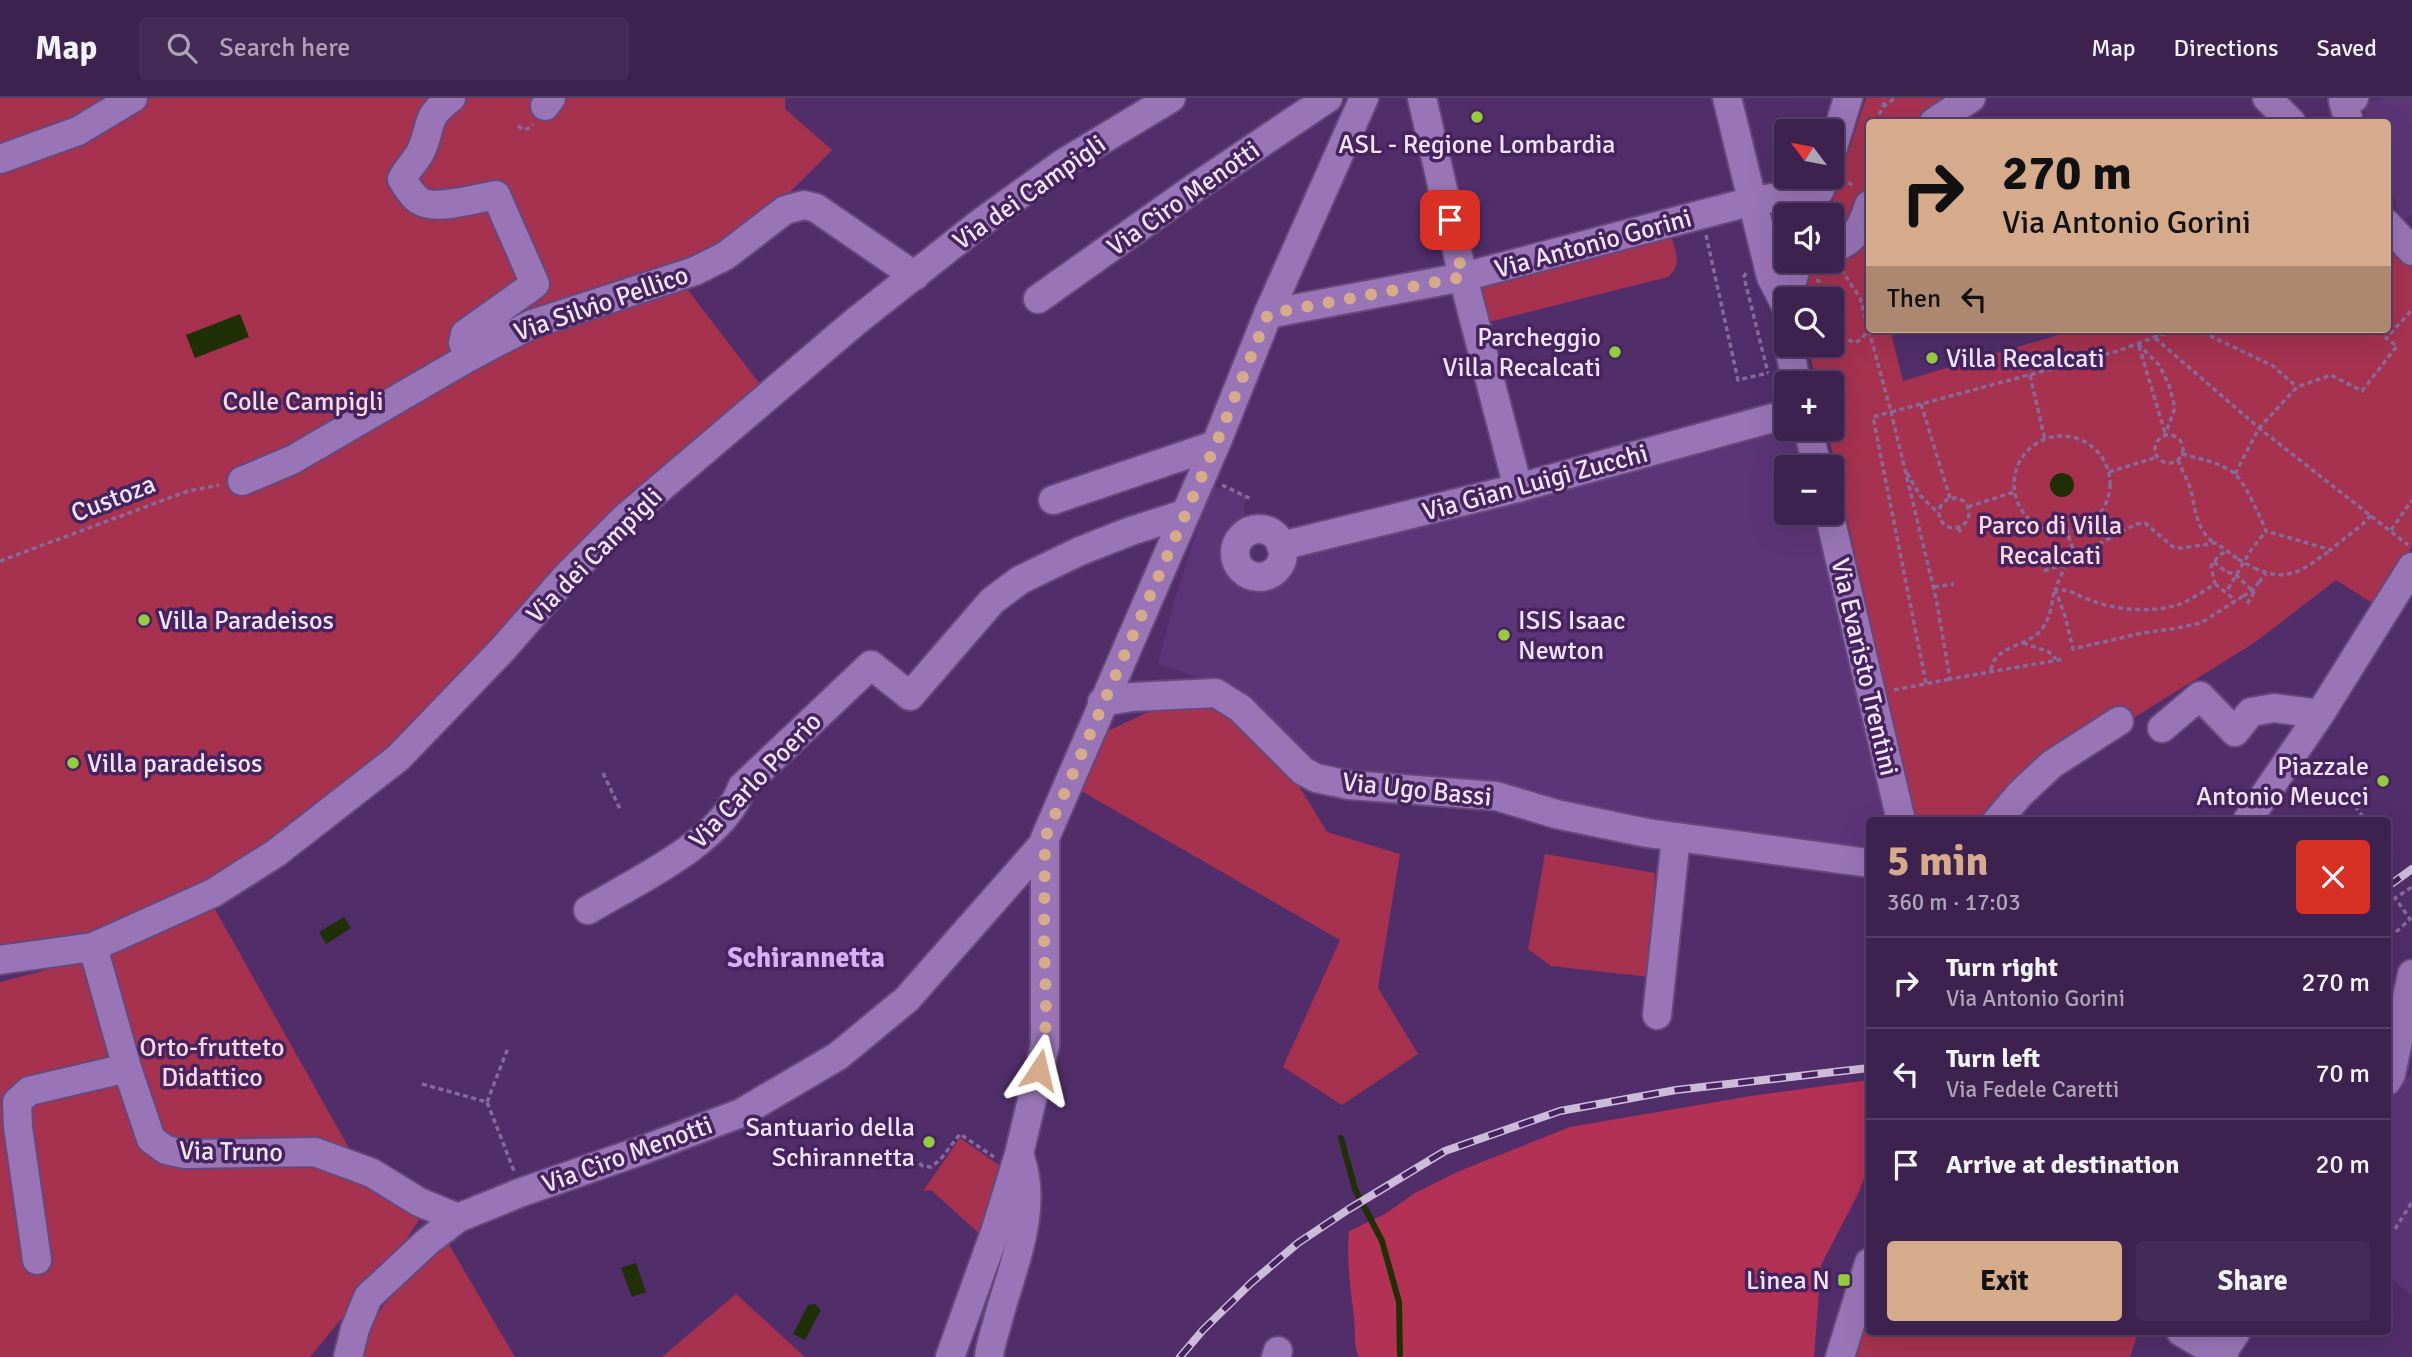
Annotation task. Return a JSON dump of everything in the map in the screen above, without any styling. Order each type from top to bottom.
[{"type":"street","points":[[0,159],[78,131],[133,98]]},
{"type":"street","name":"Via Silvio Pellico","points":[[451,98],[434,111],[420,153],[402,179],[421,202],[437,206],[496,195],[535,284],[465,334],[463,343],[471,356]]},
{"type":"street","name":"Via dei Campigli","points":[[0,960],[93,947],[213,894],[286,846],[398,758],[502,650],[565,578],[625,519],[855,322],[1062,164],[1171,98]]},
{"type":"street","name":"Via Ciro Menotti","points":[[1038,299],[1328,98]]},
{"type":"street","name":"Via Ciro Menotti","points":[[348,1357],[355,1329],[368,1297],[427,1242],[458,1218],[522,1192],[741,1113],[838,1056],[906,999],[1045,842],[1102,702],[1215,445],[1268,314],[1364,98]]},
{"type":"street","points":[[1422,98],[1463,277],[1518,488]]},
{"type":"street","points":[[1727,98],[1776,287]]},
{"type":"street","points":[[1842,119],[1848,98]]},
{"type":"street","points":[[1938,119],[1970,98]]},
{"type":"street","points":[[2267,98],[2288,119]]},
{"type":"street","name":"Via Antonio Gorini","points":[[1268,314],[1463,277],[1753,201],[1823,189]]},
{"type":"street","points":[[1844,242],[1861,230],[1864,197]]},
{"type":"street","name":"Via Silvio Pellico","points":[[242,481],[292,460],[471,356],[532,324],[695,271],[725,256],[785,210],[804,205],[816,208],[915,276]]},
{"type":"street","points":[[2391,228],[2412,251]]},
{"type":"street","name":"Via Gian Luigi Zucchi","points":[[1281,546],[1518,488],[1774,417]]},
{"type":"street","points":[[1053,500],[1215,445]]},
{"type":"street","name":"Via Carlo Poerio","points":[[588,910],[699,843],[736,804],[741,787],[871,665],[910,696],[992,601],[1020,580],[1130,531],[1184,514]]},
{"type":"street","name":"Via Evaristo Trentini","points":[[1832,525],[1900,817]]},
{"type":"street","points":[[2250,817],[2409,577]]},
{"type":"street","name":"Via Ugo Bassi","points":[[1102,702],[1132,697],[1216,693],[1240,708],[1303,771],[1316,778],[1349,785],[1496,796],[1556,814],[1676,837],[1866,863]]},
{"type":"street","points":[[2162,727],[2200,696],[2235,732],[2251,712],[2274,708],[2320,714]]},
{"type":"street","points":[[2000,817],[2052,764],[2119,721]]},
{"type":"street","points":[[1657,1015],[1676,837]]},
{"type":"street","name":"Via Ciro Menotti","points":[[950,1357],[1017,1162],[1045,1045],[1045,842]]},
{"type":"street","name":"Via Truno","points":[[93,947],[127,1068],[151,1139],[166,1150],[186,1154],[315,1152],[372,1173],[419,1202],[458,1218]]},
{"type":"street","points":[[2391,1074],[2412,974]]},
{"type":"street","points":[[37,1260],[18,1127],[17,1102],[29,1091],[127,1068]]},
{"type":"street","points":[[989,1357],[1028,1204],[1027,1176],[1017,1162]]},
{"type":"street","points":[[1840,1357],[1866,1274]]},
{"type":"street","points":[[2190,1335],[2227,1348]]},
{"type":"path","points":[[1877,119],[1884,98]]},
{"type":"path","points":[[1883,107],[1895,98]]},
{"type":"path","points":[[1823,189],[1864,197]]},
{"type":"path","points":[[1706,232],[1738,380],[1768,373]]},
{"type":"path","points":[[1744,273],[1774,389]]},
{"type":"path","points":[[1808,273],[1819,281],[1821,287]]},
{"type":"path","points":[[1843,273],[1860,298],[1866,321]]},
{"type":"path","points":[[2391,333],[2412,310]]},
{"type":"path","points":[[1844,337],[1854,343],[1862,340],[1866,333]]},
{"type":"path","points":[[1869,333],[1934,587],[1950,679]]},
{"type":"path","points":[[2155,338],[2157,333]]},
{"type":"path","points":[[1926,683],[1874,417],[2030,375],[2167,333]]},
{"type":"path","points":[[2209,333],[2273,366],[2297,387]]},
{"type":"path","points":[[2235,474],[2259,428],[2297,387],[2331,376],[2362,391],[2397,346],[2386,338],[2391,333]]},
{"type":"path","points":[[2155,338],[2259,428],[2412,549]]},
{"type":"path","points":[[2138,344],[2165,435]]},
{"type":"path","points":[[2138,344],[2159,365],[2169,385],[2175,408],[2165,435],[2156,444],[2158,457]]},
{"type":"path","points":[[2030,375],[2045,440]]},
{"type":"path","points":[[1921,404],[1950,498]]},
{"type":"path","points":[[2109,472],[2158,457],[2169,463],[2178,460],[2182,454],[2181,441],[2174,435],[2165,435]]},
{"type":"path","points":[[2058,437],[2084,441],[2104,460],[2109,472],[2109,494],[2100,515],[2088,525],[2067,532],[2045,529],[2032,521],[2022,510],[2014,492],[2020,463],[2030,449],[2045,440],[2058,437]]},
{"type":"path","points":[[2182,454],[2208,460],[2235,474],[2260,514],[2266,531]]},
{"type":"path","points":[[2178,460],[2191,491],[2194,514],[2203,534],[2238,559],[2266,573],[2295,575],[2331,550],[2347,534],[2362,526],[2371,514]]},
{"type":"path","points":[[1905,468],[1920,495],[1940,514],[1945,525],[1958,528],[1964,535]]},
{"type":"path","name":"Custoza","points":[[0,561],[188,491],[242,481]]},
{"type":"path","points":[[1968,507],[2014,492]]},
{"type":"path","points":[[1940,514],[1942,503],[1950,498],[1959,498],[1968,507],[1967,522],[1958,528]]},
{"type":"path","points":[[2391,530],[2412,500]]},
{"type":"path","points":[[1991,671],[1992,664],[2001,652],[2041,631],[2050,612],[2054,589],[2066,564],[2075,554],[2101,544],[2136,524],[2145,523],[2173,547],[2214,543]]},
{"type":"path","points":[[2266,531],[2331,550]]},
{"type":"path","points":[[2228,589],[2235,574],[2266,531]]},
{"type":"path","points":[[2067,532],[2075,554]]},
{"type":"path","points":[[2228,551],[2219,555],[2211,566],[2215,584],[2235,601]]},
{"type":"path","points":[[2214,562],[2226,572],[2235,574],[2255,592],[2246,606]]},
{"type":"path","points":[[2044,571],[2066,564]]},
{"type":"path","points":[[2054,589],[2065,616],[2073,649],[2201,623],[2252,591],[2266,573]]},
{"type":"path","points":[[1934,587],[1954,584]]},
{"type":"path","points":[[2054,589],[2074,591],[2090,600],[2112,606],[2152,609],[2179,605],[2215,584]]},
{"type":"path","points":[[2021,643],[2049,652],[2057,660]]},
{"type":"path","points":[[1883,692],[2064,659]]},
{"type":"path","points":[[603,772],[621,811]]},
{"type":"path","points":[[2355,806],[2363,817]]},
{"type":"path","points":[[2396,932],[2411,918],[2395,898],[2412,887]]},
{"type":"path","points":[[508,1048],[487,1102],[522,1192]]},
{"type":"path","points":[[422,1084],[487,1102]]},
{"type":"path","points":[[898,1149],[923,1166],[931,1167],[940,1160],[960,1134],[1017,1162]]},
{"type":"path","points":[[2395,1229],[2412,1202]]},
{"type":"shaded area","points":[[2384,98],[2412,98],[2412,214],[2402,223],[2391,190],[2391,119],[2368,119],[2362,104]]},
{"type":"shaded area","points":[[240,314],[249,337],[195,358],[186,335]]},
{"type":"shaded area","name":"ISIS Isaac Newton","points":[[1774,423],[1774,441],[1795,441],[1799,455],[1774,455],[1774,525],[1817,525],[1884,817],[1866,817],[1866,851],[1339,771],[1290,747],[1226,687],[1158,664],[1173,606],[1211,486],[1246,495],[1241,537],[1238,542],[1256,576],[1296,557]]},
{"type":"shaded area","points":[[2062,473],[2070,477],[2074,485],[2070,493],[2062,497],[2054,493],[2050,485],[2054,477]]},
{"type":"shaded area","points":[[344,917],[351,928],[326,944],[319,932]]},
{"type":"shaded area","points":[[2412,1072],[2412,1295],[2394,1281],[2391,1285],[2391,1099]]},
{"type":"shaded area","points":[[1866,1080],[1866,1173],[1821,1265],[1814,1357],[1359,1357],[1355,1343],[1349,1275],[1349,1231],[1385,1214],[1415,1193],[1457,1172],[1570,1127],[1751,1096]]},
{"type":"shaded area","points":[[636,1263],[646,1292],[632,1297],[621,1268]]},
{"type":"shaded area","points":[[815,1304],[821,1310],[805,1340],[793,1334],[808,1305]]},
{"type":"green space","name":"Colle Campigli","points":[[0,98],[785,98],[785,109],[832,150],[708,274],[687,289],[763,388],[620,503],[395,752],[271,848],[85,944],[0,953]]},
{"type":"green space","points":[[1866,98],[1958,98],[1920,119],[1866,119],[1866,190],[1851,235],[1844,239],[1844,203],[1832,203],[1836,189],[1844,189],[1844,166]]},
{"type":"green space","points":[[1670,233],[1677,262],[1668,277],[1489,322],[1480,282]]},
{"type":"green space","name":"Parco di Villa Recalcati","points":[[1866,239],[1866,333],[1891,333],[1903,381],[2065,333],[2391,333],[2391,244],[2412,265],[2412,547],[2374,604],[2336,580],[2254,643],[2037,778],[2005,817],[1914,817],[1844,505],[1844,455],[1833,455],[1830,441],[1844,441],[1844,371],[1813,371],[1811,357],[1844,357],[1844,287],[1804,287],[1808,273],[1844,273],[1844,253]]},
{"type":"green space","points":[[1188,702],[1221,703],[1285,763],[1327,832],[1400,854],[1378,988],[1418,1054],[1342,1105],[1283,1067],[1340,940],[1076,788],[1104,733],[1146,713]]},
{"type":"green space","points":[[1545,854],[1655,873],[1650,977],[1551,966],[1528,949]]},
{"type":"green space","name":"Orto-frutteto Didattico","points":[[212,904],[350,1150],[289,1137],[174,1140],[154,1130],[96,954]]},
{"type":"green space","points":[[88,959],[149,1147],[324,1163],[406,1202],[419,1220],[368,1297],[342,1318],[310,1357],[0,1357],[0,982]]},
{"type":"green space","points":[[960,1138],[1006,1170],[982,1236],[931,1190],[923,1191]]},
{"type":"green space","points":[[448,1243],[515,1357],[364,1357],[372,1321],[399,1286]]},
{"type":"green space","points":[[736,1294],[805,1357],[662,1357]]},
{"type":"green space","points":[[1866,1326],[1866,1335],[2137,1335],[2130,1357],[1856,1357]]},
{"type":"waterway","points":[[1341,1138],[1355,1189],[1382,1241],[1399,1302],[1400,1357]]},
{"type":"railway","points":[[2391,884],[2412,869]]},
{"type":"railway","points":[[1180,1357],[1251,1283],[1298,1243],[1445,1151],[1560,1111],[1676,1090],[1866,1068]]},
{"type":"place","name":"ASL - Regione Lombardia","points":[[1477,117]]},
{"type":"place","name":"Parcheggio Villa Recalcati","points":[[1615,352]]},
{"type":"place","name":"Villa Recalcati","points":[[1932,358]]},
{"type":"place","name":"Villa Paradeisos","points":[[144,620]]},
{"type":"place","name":"ISIS Isaac Newton","points":[[1504,635]]},
{"type":"place","name":"Villa paradeisos","points":[[73,763]]},
{"type":"place","name":"Piazzale Antonio Meucci","points":[[2383,781]]},
{"type":"place","name":"Santuario della Schirannetta","points":[[929,1142]]},
{"type":"place","name":"Linea N","points":[[1844,1280]]},
{"type":"district","name":"Schirannetta","points":[[806,957]]},
{"type":"route","points":[[1039,1070],[1045,1045],[1045,838],[1218,439],[1268,314],[1463,277],[1450,220]]}]
